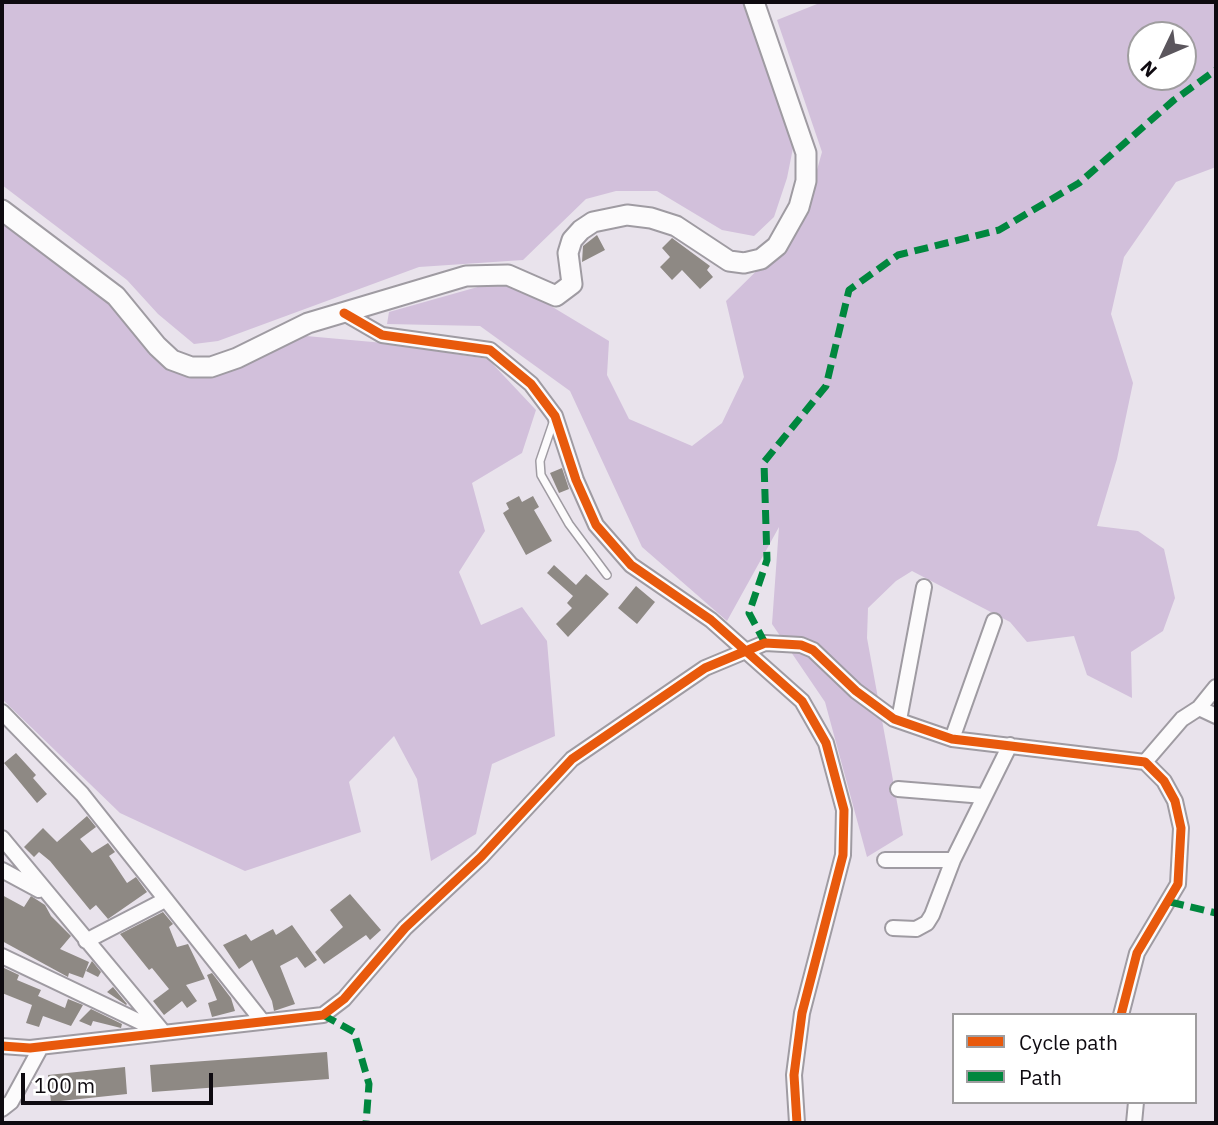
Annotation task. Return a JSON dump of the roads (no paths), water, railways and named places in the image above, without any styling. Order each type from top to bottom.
[{"type":"main road","points":[[2,210],[116,296],[172,360],[191,367],[211,367],[237,358],[308,323],[467,276],[497,273],[508,275],[556,296],[572,284],[568,253],[572,240],[580,230],[593,222],[627,215],[651,218],[676,226],[729,261],[744,263],[761,260],[777,246],[799,207],[806,181],[806,153],[754,2]]},
{"type":"street","points":[[344,313],[382,335],[490,350],[531,384],[555,416],[576,480],[596,525],[631,565],[711,620],[802,701],[826,743],[844,810],[844,855],[802,1013],[794,1075],[797,1123]]},
{"type":"street","points":[[899,720],[925,587]]},
{"type":"street","points":[[952,739],[994,621]]},
{"type":"street","points":[[2,1046],[41,1047],[323,1015],[344,999],[405,928],[481,857],[572,759],[705,668],[765,643],[801,645],[813,650],[856,691],[899,720],[952,739],[1145,762],[1164,781],[1175,801],[1181,828],[1178,884],[1137,953],[1122,1013]]},
{"type":"street","points":[[1145,762],[1182,719],[1199,708],[1216,687]]},
{"type":"street","points":[[1199,708],[1216,716]]},
{"type":"street","points":[[2,712],[82,794],[263,1023]]},
{"type":"street","points":[[893,928],[916,929],[927,923],[953,860],[1010,745]]},
{"type":"street","points":[[898,789],[984,796]]},
{"type":"street","points":[[2,838],[163,1033]]},
{"type":"street","points":[[885,860],[953,860]]},
{"type":"street","points":[[2,870],[47,894]]},
{"type":"street","points":[[86,941],[165,900]]},
{"type":"street","points":[[2,956],[163,1033]]},
{"type":"street","points":[[2,1039],[20,1048]]},
{"type":"street","points":[[2,1109],[12,1102],[41,1047]]},
{"type":"street","points":[[1134,1123],[1136,1104]]},
{"type":"lane","points":[[555,416],[540,461],[541,475],[569,524],[607,575]]}]
